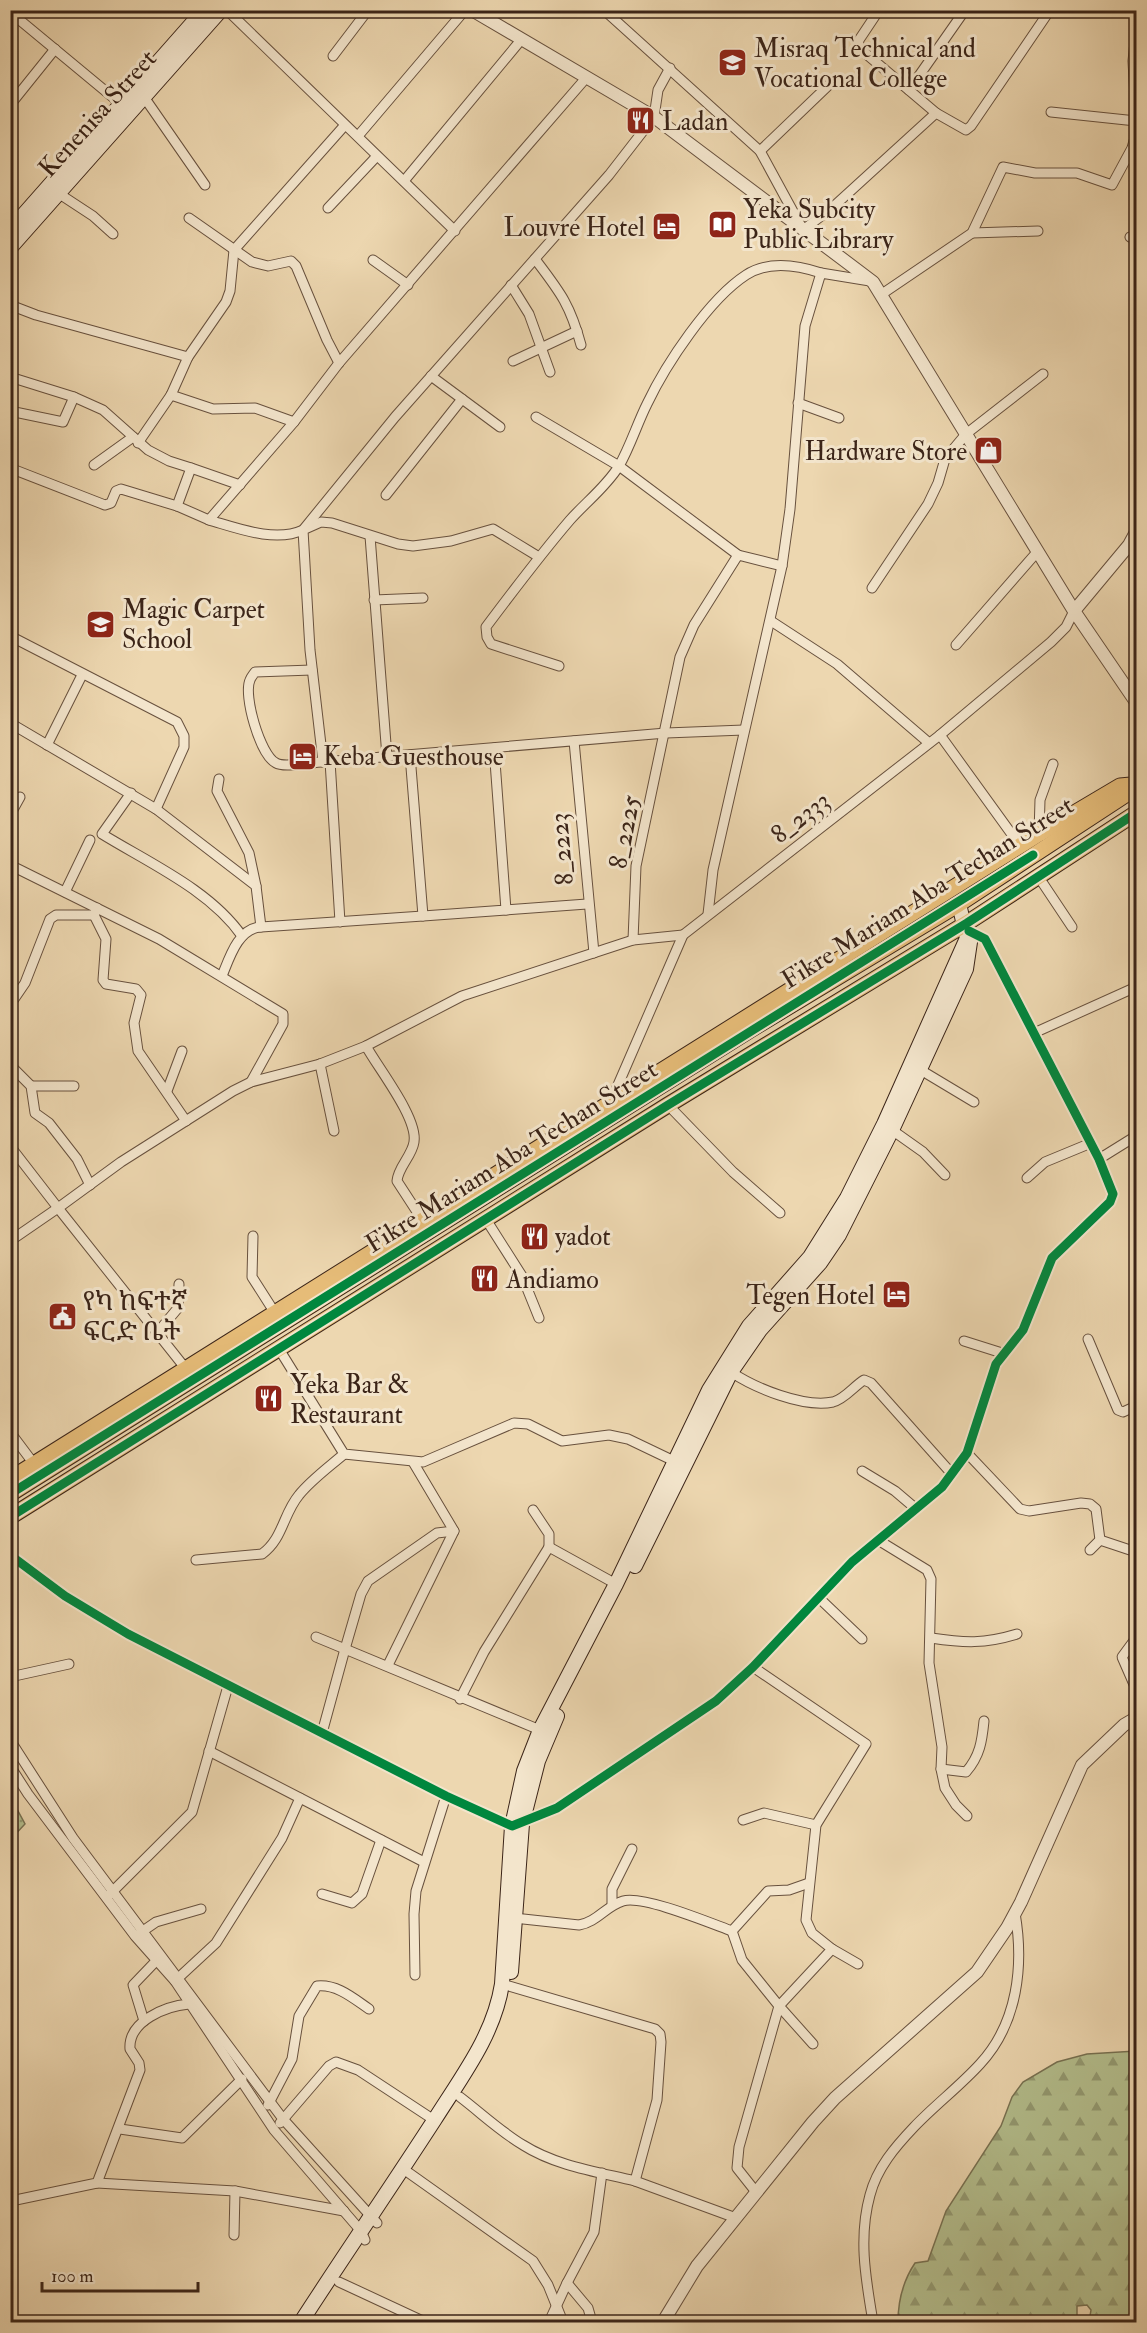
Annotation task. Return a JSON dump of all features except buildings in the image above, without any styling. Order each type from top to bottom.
[{"type":"main road","name":"Kenenisa Street","points":[[10,230],[204,10]]},
{"type":"main road","name":"Kenenisa Street","points":[[10,248],[221,10]]},
{"type":"main road","points":[[10,1479],[188,1376],[275,1313],[1039,834],[1120,786],[1137,786]]},
{"type":"main road","name":"Fikre Mariam Aba Techan Street","points":[[10,1494],[188,1376],[959,904],[1137,786]]},
{"type":"main road","name":"Fikre Mariam Aba Techan Street","points":[[10,1517],[487,1221],[668,1105],[967,926],[1038,876],[1137,813]]},
{"type":"main road","points":[[301,2322],[410,2173],[460,2097],[497,2032],[507,2007],[506,1985],[517,1825],[524,1771],[540,1730],[616,1584],[646,1533],[674,1461],[730,1354],[749,1326],[834,1233],[892,1130],[966,969],[967,926],[959,904]]},
{"type":"main road","points":[[374,2220],[487,2034],[506,1985],[514,1918],[517,1825],[538,1761],[559,1712],[646,1533],[731,1372],[760,1330],[820,1263],[965,953]]},
{"type":"main road","points":[[188,1376],[200,1398]]},
{"type":"main road","points":[[311,2322],[339,2282],[363,2236]]},
{"type":"street","points":[[227,10],[455,231]]},
{"type":"street","points":[[333,56],[368,10]]},
{"type":"street","points":[[358,136],[465,10]]},
{"type":"street","points":[[472,10],[654,117],[873,282],[1074,610],[1137,702]]},
{"type":"street","points":[[604,10],[760,151],[803,230]]},
{"type":"street","points":[[879,10],[859,40],[858,47],[936,112],[966,130],[971,126],[1050,10]]},
{"type":"street","points":[[909,90],[965,10]]},
{"type":"street","points":[[10,12],[121,104]]},
{"type":"street","points":[[1051,112],[1137,119],[1135,99],[1137,32]]},
{"type":"street","points":[[404,181],[521,40]]},
{"type":"street","points":[[10,105],[55,49]]},
{"type":"street","points":[[340,922],[326,761],[312,670],[303,530],[335,487],[609,174],[654,117],[658,90],[670,68]]},
{"type":"street","points":[[209,520],[294,422],[339,363],[586,78]]},
{"type":"street","points":[[760,151],[833,81]]},
{"type":"street","points":[[144,97],[206,185]]},
{"type":"street","points":[[803,230],[833,207],[936,112]]},
{"type":"street","points":[[94,465],[135,440],[171,395],[188,357],[226,302],[230,291],[234,250],[345,125]]},
{"type":"street","points":[[882,294],[972,233],[1003,167],[1035,173],[1077,172],[1112,185],[1137,134]]},
{"type":"street","points":[[328,208],[376,156]]},
{"type":"street","points":[[58,193],[93,216],[113,234]]},
{"type":"street","points":[[189,218],[234,250],[260,265],[268,266],[291,261],[296,266],[339,363]]},
{"type":"street","points":[[972,233],[1038,231]]},
{"type":"street","points":[[535,259],[566,301],[581,345]]},
{"type":"street","points":[[373,260],[408,285]]},
{"type":"street","points":[[559,666],[491,644],[487,637],[486,627],[539,557],[578,512],[595,497],[619,466],[648,402],[679,350],[699,322],[746,275],[768,267],[801,266],[821,273],[873,282]]},
{"type":"street","points":[[708,914],[713,870],[782,566],[805,327],[821,273]]},
{"type":"street","points":[[511,285],[522,299],[543,348],[550,372]]},
{"type":"street","points":[[10,304],[36,315],[188,357]]},
{"type":"street","points":[[513,361],[577,331]]},
{"type":"street","points":[[872,588],[928,504],[938,483],[945,459],[966,434],[1043,374]]},
{"type":"street","points":[[431,376],[500,427]]},
{"type":"street","points":[[10,377],[74,397],[108,413],[135,440],[158,456],[240,484]]},
{"type":"street","points":[[171,395],[213,409],[255,408],[294,422]]},
{"type":"street","points":[[10,411],[63,423],[74,397]]},
{"type":"street","points":[[386,495],[462,399]]},
{"type":"street","points":[[798,403],[839,418]]},
{"type":"street","points":[[536,417],[619,466],[738,555],[782,566]]},
{"type":"street","points":[[10,468],[105,506],[111,503],[116,491],[121,489],[177,506],[209,520],[249,531],[279,535],[294,534],[321,522],[332,523],[398,544],[431,545],[493,529],[539,557]]},
{"type":"street","points":[[177,506],[191,468]]},
{"type":"street","points":[[1074,610],[1133,548],[1137,532]]},
{"type":"street","points":[[370,536],[387,756]]},
{"type":"street","points":[[956,645],[1038,551]]},
{"type":"street","name":"8_2225","points":[[633,940],[636,866],[685,641],[738,555]]},
{"type":"street","points":[[374,600],[423,597]]},
{"type":"street","name":"8_2333","points":[[611,1101],[683,935],[940,735],[1051,642],[1065,627],[1074,610]]},
{"type":"street","points":[[771,621],[845,670],[929,743]]},
{"type":"street","points":[[10,636],[177,722],[182,729],[183,747],[156,809]]},
{"type":"street","points":[[312,670],[255,672],[249,680],[248,690],[259,741],[274,762],[281,765],[666,732],[744,730]]},
{"type":"street","points":[[46,745],[82,675]]},
{"type":"street","points":[[10,723],[156,809],[256,886]]},
{"type":"street","points":[[940,735],[1021,847]]},
{"type":"street","name":"8_2223","points":[[573,741],[587,904],[594,953]]},
{"type":"street","points":[[494,748],[506,910]]},
{"type":"street","points":[[410,755],[423,916]]},
{"type":"street","points":[[1039,834],[1040,800],[1053,764]]},
{"type":"street","points":[[219,779],[217,790],[249,853],[261,927]]},
{"type":"street","points":[[131,793],[102,834],[176,879],[227,915],[242,936]]},
{"type":"street","points":[[10,815],[20,797]]},
{"type":"street","points":[[66,892],[90,840]]},
{"type":"street","points":[[10,864],[66,892],[95,912],[159,939],[276,1008],[285,1018],[251,1082]]},
{"type":"street","points":[[1038,876],[1072,927]]},
{"type":"street","points":[[222,976],[242,936],[250,929],[587,904]]},
{"type":"street","points":[[10,1005],[25,983],[50,919],[56,915],[95,912]]},
{"type":"street","points":[[95,912],[106,939],[103,980],[106,984],[136,989],[141,995],[134,1023],[138,1051],[186,1121]]},
{"type":"street","points":[[10,1555],[64,1596],[128,1634],[446,1796],[517,1825],[557,1808],[716,1701],[753,1667],[852,1562],[942,1487],[967,1453],[993,1372],[1002,1353],[1023,1330],[1052,1257],[1110,1202],[1113,1194],[1091,1143],[985,939],[967,926]]},
{"type":"street","points":[[10,1241],[186,1121],[251,1082],[320,1064],[366,1046],[462,996],[633,940],[683,935]]},
{"type":"street","points":[[1034,1033],[1137,987]]},
{"type":"street","points":[[366,1046],[400,1100],[414,1135],[413,1147],[397,1181],[423,1221]]},
{"type":"street","points":[[166,1091],[182,1051]]},
{"type":"street","points":[[320,1064],[334,1131]]},
{"type":"street","points":[[10,1065],[31,1086],[35,1113],[49,1123],[77,1159],[90,1185]]},
{"type":"street","points":[[919,1069],[974,1101]]},
{"type":"street","points":[[31,1086],[74,1086]]},
{"type":"street","points":[[668,1105],[733,1172],[780,1213]]},
{"type":"street","points":[[892,1130],[923,1152],[945,1175]]},
{"type":"street","points":[[1099,1160],[1137,1136]]},
{"type":"street","points":[[1027,1178],[1045,1162],[1091,1143]]},
{"type":"street","points":[[10,1146],[158,1332],[188,1376]]},
{"type":"street","points":[[487,1221],[522,1276],[539,1318]]},
{"type":"street","points":[[253,1236],[252,1276],[275,1313]]},
{"type":"street","points":[[158,1332],[178,1308],[179,1284]]},
{"type":"street","points":[[1088,1340],[1118,1410],[1123,1412],[1137,1406]]},
{"type":"street","points":[[964,1341],[1002,1353]]},
{"type":"street","points":[[279,1349],[344,1454]]},
{"type":"street","points":[[731,1372],[749,1384],[812,1403],[833,1402],[864,1380],[871,1383],[952,1474]]},
{"type":"street","points":[[196,1560],[262,1554],[277,1540],[298,1496],[344,1454],[413,1462],[436,1459],[514,1422],[528,1424],[562,1441],[609,1435],[628,1440],[674,1461]]},
{"type":"street","points":[[10,1432],[34,1464]]},
{"type":"street","points":[[967,1453],[1020,1509],[1029,1511],[1081,1503],[1090,1504],[1096,1509],[1100,1540]]},
{"type":"street","points":[[413,1462],[454,1531]]},
{"type":"street","points":[[862,1471],[895,1491],[915,1508]]},
{"type":"street","points":[[460,1699],[484,1652],[549,1547],[549,1534],[533,1510]]},
{"type":"street","points":[[322,1733],[361,1594],[368,1581],[438,1533],[454,1531]]},
{"type":"street","points":[[388,1665],[454,1531]]},
{"type":"street","points":[[879,1540],[927,1570],[931,1579],[929,1663],[942,1747],[941,1769],[945,1788],[956,1805],[968,1816]]},
{"type":"street","points":[[1090,1550],[1100,1540]]},
{"type":"street","points":[[1100,1540],[1137,1552]]},
{"type":"street","points":[[549,1547],[616,1584]]},
{"type":"street","points":[[818,1597],[862,1639]]},
{"type":"street","points":[[930,1638],[972,1644],[990,1642],[1017,1634]]},
{"type":"street","points":[[316,1637],[388,1665],[460,1699],[540,1730]]},
{"type":"street","points":[[1137,1638],[1122,1658],[1137,1689]]},
{"type":"street","points":[[10,1677],[69,1664]]},
{"type":"street","points":[[753,1667],[866,1744],[816,1824],[808,1928],[832,1949],[858,1964]]},
{"type":"street","points":[[110,1894],[192,1812],[228,1686]]},
{"type":"street","points":[[663,2322],[697,2266],[835,2098],[977,1972],[1015,1913],[1082,1765],[1124,1725],[1137,1719]]},
{"type":"street","points":[[941,1769],[966,1772],[976,1761],[981,1746],[984,1721]]},
{"type":"street","points":[[10,1740],[110,1894]]},
{"type":"street","points":[[209,1751],[424,1862]]},
{"type":"street","points":[[10,1766],[283,2119],[374,2220]]},
{"type":"street","points":[[415,1976],[416,1891],[446,1796]]},
{"type":"street","points":[[177,1979],[216,1943],[282,1838],[300,1798]]},
{"type":"street","points":[[743,1820],[764,1813],[816,1824]]},
{"type":"street","points":[[322,1894],[352,1903],[357,1901],[362,1894],[381,1840]]},
{"type":"street","points":[[612,1904],[612,1889],[632,1850]]},
{"type":"street","points":[[732,1931],[768,1891],[789,1890],[810,1883]]},
{"type":"street","points":[[514,1918],[579,1925],[595,1919],[612,1904],[638,1900],[732,1931]]},
{"type":"street","points":[[139,1933],[156,1922],[201,1909]]},
{"type":"street","points":[[873,2322],[863,2264],[864,2221],[870,2193],[888,2154],[980,2064],[995,2045],[1008,2022],[1016,1991],[1020,1939],[1015,1913]]},
{"type":"street","points":[[732,1931],[742,1960],[813,2044]]},
{"type":"street","points":[[139,1933],[156,1960],[177,1979],[189,2004],[242,2079],[274,2130],[363,2236]]},
{"type":"street","points":[[756,2192],[737,2168],[739,2147],[779,2006],[832,1949]]},
{"type":"street","points":[[144,2021],[133,1985],[156,1960]]},
{"type":"street","points":[[264,2112],[292,2059],[299,2016],[317,1986],[327,1985],[344,1992],[369,2008]]},
{"type":"street","points":[[506,1985],[655,2028],[660,2034],[657,2100],[635,2181]]},
{"type":"street","points":[[97,2183],[120,2129],[141,2066],[130,2049],[129,2043],[135,2031],[144,2021],[176,2005],[189,2004]]},
{"type":"street","points":[[274,2130],[329,2066],[336,2062],[358,2070],[434,2120]]},
{"type":"street","points":[[120,2129],[182,2138],[242,2079]]},
{"type":"street","points":[[460,2097],[523,2145],[539,2154],[635,2181],[736,2218]]},
{"type":"street","points":[[410,2173],[533,2261],[557,2304],[563,2322]]},
{"type":"street","points":[[549,2322],[594,2232],[602,2173]]},
{"type":"street","points":[[11,2201],[97,2183],[235,2191],[344,2211]]},
{"type":"street","points":[[234,2235],[235,2191]]},
{"type":"street","points":[[339,2282],[425,2322]]},
{"type":"street","points":[[567,2283],[588,2308],[592,2322]]},
{"type":"green space","points":[[11,1798],[25,1824],[10,1839]]},
{"type":"green space","points":[[1136,2051],[1136,2322],[1089,2322],[1091,2310],[1087,2305],[1077,2306],[1077,2322],[898,2322],[902,2291],[907,2277],[915,2263],[928,2261],[946,2211],[1001,2126],[1012,2097],[1023,2082],[1057,2062],[1087,2054]]},
{"type":"cycle path","points":[[10,1517],[668,1105],[967,923],[1136,813]]},
{"type":"cycle path","points":[[10,1494],[1033,855]]},
{"type":"cycle path","points":[[10,1555],[65,1596],[128,1634],[446,1796],[512,1826],[557,1808],[716,1701],[753,1667],[852,1562],[942,1487],[967,1453],[996,1364],[1023,1330],[1052,1258],[1110,1202],[1113,1194],[1099,1159],[985,939],[969,931]]},
{"type":"place","name":"Misraq Technical and Vocational College","points":[[733,63]]},
{"type":"place","name":"Ladan","points":[[641,121]]},
{"type":"place","name":"Yeka Subcity Public Library","points":[[722,224]]},
{"type":"place","name":"Louvre Hotel","points":[[666,227]]},
{"type":"place","name":"Hardware Store","points":[[988,451]]},
{"type":"place","name":"Magic Carpet School","points":[[101,624]]},
{"type":"place","name":"Keba Guesthouse","points":[[302,756]]},
{"type":"place","name":"yadot","points":[[534,1236]]},
{"type":"place","name":"Andiamo","points":[[485,1279]]},
{"type":"place","name":"Tegen Hotel","points":[[896,1295]]},
{"type":"place","name":"የካ ከፍተኛ ፍርድ ቤት","points":[[62,1316]]},
{"type":"place","name":"Yeka Bar & Restaurant","points":[[269,1399]]}]
